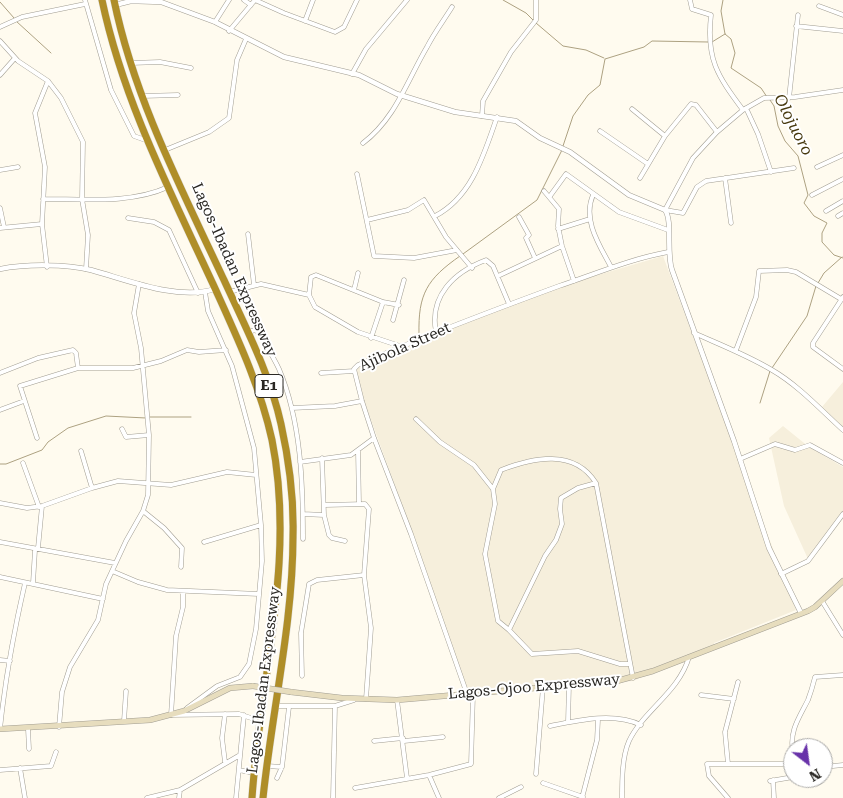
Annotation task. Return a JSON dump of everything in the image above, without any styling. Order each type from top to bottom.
[{"type":"highway","name":"Lagos-Ibadan Expressway","points":[[102,0],[120,69],[148,141],[242,350],[262,403],[272,442],[281,530],[279,576],[252,798]]},
{"type":"highway","name":"Lagos-Ibadan Expressway","points":[[114,2],[142,96],[264,371],[280,422],[288,464],[293,510],[293,559],[266,766],[264,798]]},
{"type":"main road","name":"Lagos-Ojoo Expressway","points":[[0,730],[142,721],[184,711],[230,688],[253,686],[291,692],[397,700],[632,678],[815,607],[843,581]]},
{"type":"street","points":[[215,22],[229,0]]},
{"type":"street","points":[[244,0],[251,5]]},
{"type":"street","points":[[229,31],[255,0],[329,30],[340,31],[357,0]]},
{"type":"street","points":[[305,21],[313,0]]},
{"type":"street","points":[[352,74],[366,49],[407,0]]},
{"type":"street","points":[[482,116],[483,101],[511,52],[535,22],[536,0]]},
{"type":"street","points":[[690,0],[692,9],[711,15],[708,42],[715,66],[744,109],[758,134],[771,172]]},
{"type":"street","points":[[0,27],[16,20],[85,2],[118,108],[134,136],[148,141]]},
{"type":"street","points":[[114,2],[161,2],[215,22],[229,31],[284,57],[352,74],[402,95],[455,112],[516,121],[540,138],[563,148],[628,195],[665,210],[683,213],[700,184],[725,178],[794,168]]},
{"type":"street","points":[[819,6],[843,15]]},
{"type":"street","points":[[363,143],[374,135],[391,115],[427,46],[452,7]]},
{"type":"street","points":[[789,98],[798,15]]},
{"type":"street","points":[[796,26],[843,31]]},
{"type":"street","points":[[165,150],[209,132],[229,118],[237,60],[246,39]]},
{"type":"street","points":[[0,41],[15,58],[48,81],[62,98],[83,142],[82,199],[88,235],[86,269]]},
{"type":"street","points":[[0,75],[15,58]]},
{"type":"street","points":[[131,63],[160,62],[191,68]]},
{"type":"street","points":[[47,267],[42,224],[45,167],[35,112],[48,81]]},
{"type":"street","points":[[665,210],[687,166],[717,132],[744,109],[764,98],[789,98],[843,90]]},
{"type":"street","points":[[142,96],[178,95]]},
{"type":"street","points":[[640,178],[665,136],[691,104],[696,105],[717,132]]},
{"type":"street","points":[[632,110],[665,136]]},
{"type":"street","points":[[435,216],[450,207],[475,175],[497,117]]},
{"type":"street","points":[[600,131],[648,164]]},
{"type":"street","points":[[817,167],[843,155]]},
{"type":"street","points":[[0,170],[18,167]]},
{"type":"street","points":[[356,174],[374,256],[414,258],[457,250]]},
{"type":"street","points":[[550,196],[566,174],[593,195],[623,214],[668,230]]},
{"type":"street","points":[[725,178],[731,223]]},
{"type":"street","points":[[812,195],[843,179]]},
{"type":"street","points":[[43,199],[146,196],[168,187]]},
{"type":"street","points":[[544,191],[550,196],[560,212],[558,229],[574,281]]},
{"type":"street","points":[[593,195],[589,206],[590,219],[596,238],[611,268]]},
{"type":"street","points":[[367,220],[408,210],[424,200],[446,237],[472,268]]},
{"type":"street","points":[[826,211],[843,201]]},
{"type":"street","points":[[0,208],[2,228],[42,224]]},
{"type":"street","points":[[665,210],[669,217],[668,252],[670,265],[740,459],[769,548],[801,613]]},
{"type":"street","points":[[838,216],[843,213]]},
{"type":"street","points":[[519,217],[529,235],[526,238],[534,258]]},
{"type":"street","points":[[128,218],[154,222],[169,230],[198,293]]},
{"type":"street","points":[[558,229],[590,219]]},
{"type":"street","points":[[248,234],[254,285]]},
{"type":"street","points":[[498,276],[562,246]]},
{"type":"street","name":"Ajibola Street","points":[[470,694],[374,438],[354,371],[358,365],[401,346],[509,304],[639,258],[668,252]]},
{"type":"street","points":[[436,332],[434,310],[444,289],[486,260],[493,266],[509,304]]},
{"type":"street","points":[[0,269],[28,265],[86,269],[139,284],[198,293],[215,289]]},
{"type":"street","points":[[736,350],[756,297],[759,271],[787,270],[796,272],[842,298],[813,347],[843,369]]},
{"type":"street","points":[[354,290],[358,273]]},
{"type":"street","points":[[398,305],[383,302],[316,275],[311,277],[309,282],[309,295],[315,308],[371,338],[401,346]]},
{"type":"street","points":[[394,320],[404,280]]},
{"type":"street","points":[[59,727],[63,686],[70,667],[98,620],[115,563],[143,511],[150,484],[149,436],[141,367],[141,348],[134,313],[139,284]]},
{"type":"street","points":[[230,292],[254,285],[269,285],[309,295]]},
{"type":"street","points":[[184,711],[209,692],[234,680],[244,672],[251,657],[259,594],[261,525],[257,469],[252,440],[226,350],[208,311],[205,292]]},
{"type":"street","points":[[371,338],[383,302]]},
{"type":"street","points":[[248,332],[256,330],[278,366],[292,408],[300,462],[303,539]]},
{"type":"street","points":[[694,334],[736,350],[773,370],[794,386],[843,430]]},
{"type":"street","points":[[0,373],[38,358],[73,350],[76,353],[78,368]]},
{"type":"street","points":[[37,438],[20,386],[78,368],[141,367],[187,350],[199,352],[226,350]]},
{"type":"street","points":[[321,373],[354,371]]},
{"type":"street","points":[[0,410],[24,400]]},
{"type":"street","points":[[292,408],[335,406],[362,401]]},
{"type":"street","points":[[416,419],[440,442],[474,465],[493,489]]},
{"type":"street","points":[[122,429],[126,437],[149,436]]},
{"type":"street","points":[[300,462],[322,458],[345,457],[358,451],[374,438]]},
{"type":"street","points":[[740,459],[775,444],[795,450],[810,445],[843,464]]},
{"type":"street","points":[[81,451],[92,488]]},
{"type":"street","points":[[358,451],[359,504]]},
{"type":"street","points":[[322,458],[324,515],[329,535],[335,540],[346,541]]},
{"type":"street","points":[[630,664],[620,664],[578,651],[532,654],[510,630],[498,622],[485,554],[491,516],[495,504],[493,489],[500,470],[519,463],[543,458],[564,458],[590,473],[596,482],[630,664],[632,678]]},
{"type":"street","points":[[23,463],[41,506],[33,583]]},
{"type":"street","points":[[0,503],[26,508],[41,506],[118,481],[179,484],[227,472],[256,475]]},
{"type":"street","points":[[510,630],[545,556],[556,540],[562,524],[561,498],[578,488],[596,482]]},
{"type":"street","points":[[325,504],[365,504],[370,509],[364,575],[371,634],[366,699]]},
{"type":"street","points":[[143,511],[164,528],[182,548],[180,567]]},
{"type":"street","points":[[303,514],[324,515]]},
{"type":"street","points":[[781,574],[808,561],[843,514]]},
{"type":"street","points":[[204,542],[261,525]]},
{"type":"street","points":[[0,542],[115,563]]},
{"type":"street","points":[[112,571],[157,588],[259,594]]},
{"type":"street","points":[[302,676],[300,633],[309,584],[317,580],[364,575]]},
{"type":"street","points":[[0,577],[103,599]]},
{"type":"street","points":[[0,730],[2,696],[25,583]]},
{"type":"street","points":[[183,591],[183,607],[176,636],[171,715],[244,715],[260,721]]},
{"type":"street","points":[[822,601],[843,634]]},
{"type":"street","points":[[622,798],[627,747],[641,725],[683,674],[690,655]]},
{"type":"street","points":[[0,660],[10,661]]},
{"type":"street","points":[[792,738],[794,728],[809,698],[815,677],[843,675]]},
{"type":"street","points":[[728,764],[725,732],[738,682]]},
{"type":"street","points":[[568,722],[569,685]]},
{"type":"street","points":[[536,774],[543,687]]},
{"type":"street","points":[[124,721],[126,691]]},
{"type":"street","points":[[355,788],[429,775],[471,764],[470,694]]},
{"type":"street","points":[[701,695],[734,699]]},
{"type":"street","points":[[274,706],[335,706],[357,698]]},
{"type":"street","points":[[397,700],[407,778]]},
{"type":"street","points":[[333,798],[335,706]]},
{"type":"street","points":[[278,778],[282,767],[289,707]]},
{"type":"street","points":[[225,714],[222,738],[225,762]]},
{"type":"street","points":[[236,798],[244,715]]},
{"type":"street","points":[[550,726],[568,722],[616,718],[630,720],[641,725]]},
{"type":"street","points":[[544,783],[583,798],[597,740],[598,720]]},
{"type":"street","points":[[28,729],[30,750]]},
{"type":"street","points":[[374,741],[442,737]]},
{"type":"street","points":[[0,770],[51,766],[56,752]]},
{"type":"street","points":[[147,798],[180,790],[225,762],[240,755]]},
{"type":"street","points":[[728,798],[709,776],[707,764],[783,764]]},
{"type":"street","points":[[266,766],[282,767]]},
{"type":"street","points":[[20,768],[25,798]]},
{"type":"street","points":[[239,770],[254,773]]},
{"type":"street","points":[[429,775],[439,798]]},
{"type":"street","points":[[774,798],[772,781],[783,779]]},
{"type":"street","points":[[499,798],[521,787]]},
{"type":"street","points":[[179,798],[180,790]]},
{"type":"shaded area","points":[[663,256],[796,610],[714,643],[715,646],[633,681],[467,694],[427,573],[356,379],[354,366],[560,286]]},
{"type":"shaded area","points":[[843,382],[843,427],[822,407]]},
{"type":"shaded area","points":[[783,426],[809,447],[843,467],[843,513],[808,559],[784,506],[769,438]]},
{"type":"waterway","points":[[503,0],[526,13],[533,20]]},
{"type":"waterway","name":"Olojuoro","points":[[723,0],[721,11],[725,34],[731,39],[735,53],[731,68],[761,88],[767,97]]},
{"type":"waterway","points":[[0,2],[14,18]]},
{"type":"waterway","points":[[16,21],[51,53]]},
{"type":"waterway","points":[[536,23],[563,46],[586,50],[604,58]]},
{"type":"waterway","points":[[712,42],[725,34]]},
{"type":"waterway","points":[[563,146],[573,116],[588,95],[600,85],[605,59],[644,47],[652,41],[708,42]]},
{"type":"waterway","name":"Olojuoro","points":[[770,100],[774,106],[778,126],[785,141],[798,156],[808,195],[804,203],[814,216],[827,223],[822,233],[822,242],[834,255],[843,258]]},
{"type":"waterway","points":[[463,254],[537,200],[562,150]]},
{"type":"waterway","points":[[419,334],[420,308],[427,289],[432,280],[460,256]]},
{"type":"waterway","points":[[818,283],[824,273],[842,257]]},
{"type":"waterway","points":[[772,368],[807,316],[816,286]]},
{"type":"waterway","points":[[760,403],[770,371]]},
{"type":"waterway","points":[[0,464],[6,464],[42,450],[48,442],[68,428],[106,416],[146,418]]},
{"type":"waterway","points":[[150,417],[191,417]]}]
